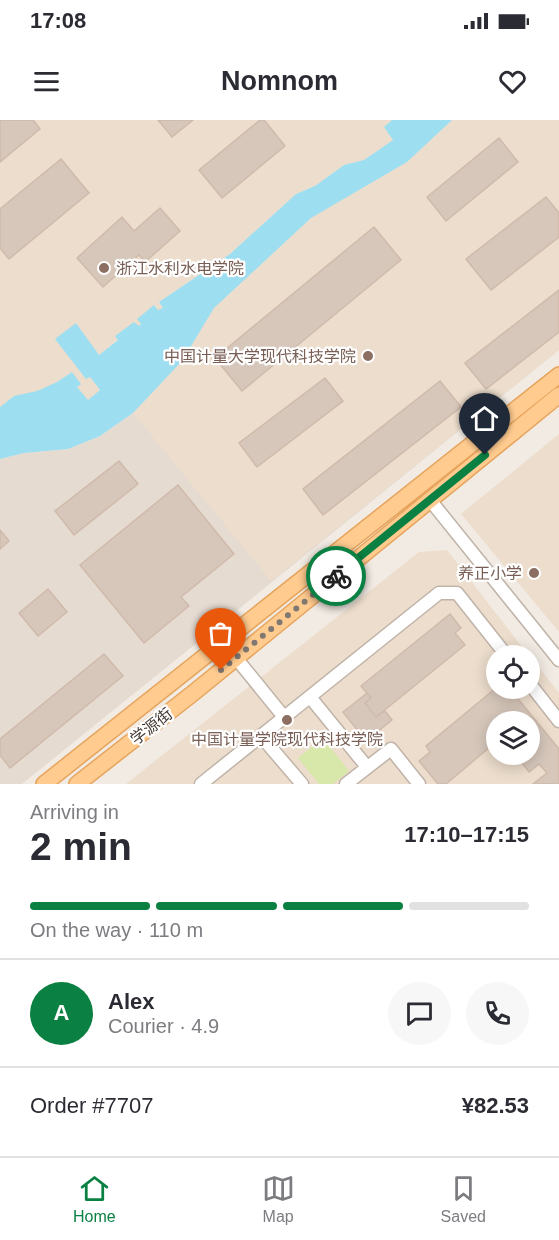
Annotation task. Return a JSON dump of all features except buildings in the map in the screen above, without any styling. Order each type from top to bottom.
[{"type":"main road","points":[[44,784],[559,375]]},
{"type":"main road","name":"学源街","points":[[77,784],[236,658],[559,395]]},
{"type":"street","points":[[430,500],[559,660]]},
{"type":"street","points":[[201,784],[439,593],[457,593],[498,645]]},
{"type":"street","points":[[236,658],[284,717]]},
{"type":"street","points":[[310,697],[367,767]]},
{"type":"street","points":[[540,697],[559,721]]},
{"type":"street","points":[[261,735],[302,784]]},
{"type":"street","points":[[346,784],[391,749],[419,784]]},
{"type":"shaded area","name":"浙江水利水电学院","points":[[0,120],[392,120],[384,127],[393,140],[364,160],[344,165],[315,186],[296,194],[230,254],[159,302],[163,308],[158,311],[155,305],[139,326],[115,336],[118,339],[98,356],[86,379],[90,377],[100,390],[88,401],[77,387],[72,372],[37,392],[14,396],[0,407]]},
{"type":"shaded area","name":"中国计量大学现代科技学院","points":[[452,120],[559,120],[559,350],[22,784],[0,784],[0,459],[24,453],[68,449],[100,436],[133,413],[182,361],[214,308],[311,218],[407,162]]},
{"type":"shaded area","name":"中国计量大学现代科技学院","points":[[452,120],[559,120],[559,350],[271,581],[133,413],[182,361],[214,308],[311,218],[407,162]]},
{"type":"shaded area","name":"养正小学","points":[[559,434],[559,632],[461,514]]},
{"type":"shaded area","points":[[447,550],[520,645],[486,645],[486,699],[540,699],[540,669],[559,693],[559,784],[126,784],[419,552]]},
{"type":"green space","points":[[323,738],[349,771],[333,784],[319,784],[298,758]]},
{"type":"water","points":[[392,120],[452,120],[407,162],[311,218],[214,308],[182,361],[133,413],[100,436],[68,449],[24,453],[0,459],[0,407],[14,396],[37,391],[72,372],[81,384],[77,387],[88,400],[100,390],[90,377],[86,379],[55,339],[76,323],[99,355],[118,340],[115,336],[134,322],[139,326],[141,324],[137,319],[154,305],[158,310],[163,308],[159,302],[230,254],[296,194],[315,186],[344,165],[364,160],[393,140],[384,127]]},
{"type":"way so far","points":[[221,670],[336,576]]},
{"type":"place","name":"浙江水利水电学院","points":[[104,268]]},
{"type":"place","name":"中国计量大学现代科技学院","points":[[368,356]]},
{"type":"place","name":"养正小学","points":[[534,573]]},
{"type":"place","name":"中国计量学院现代科技学院","points":[[287,720]]},
{"type":"route","points":[[336,576],[485,455]]}]
